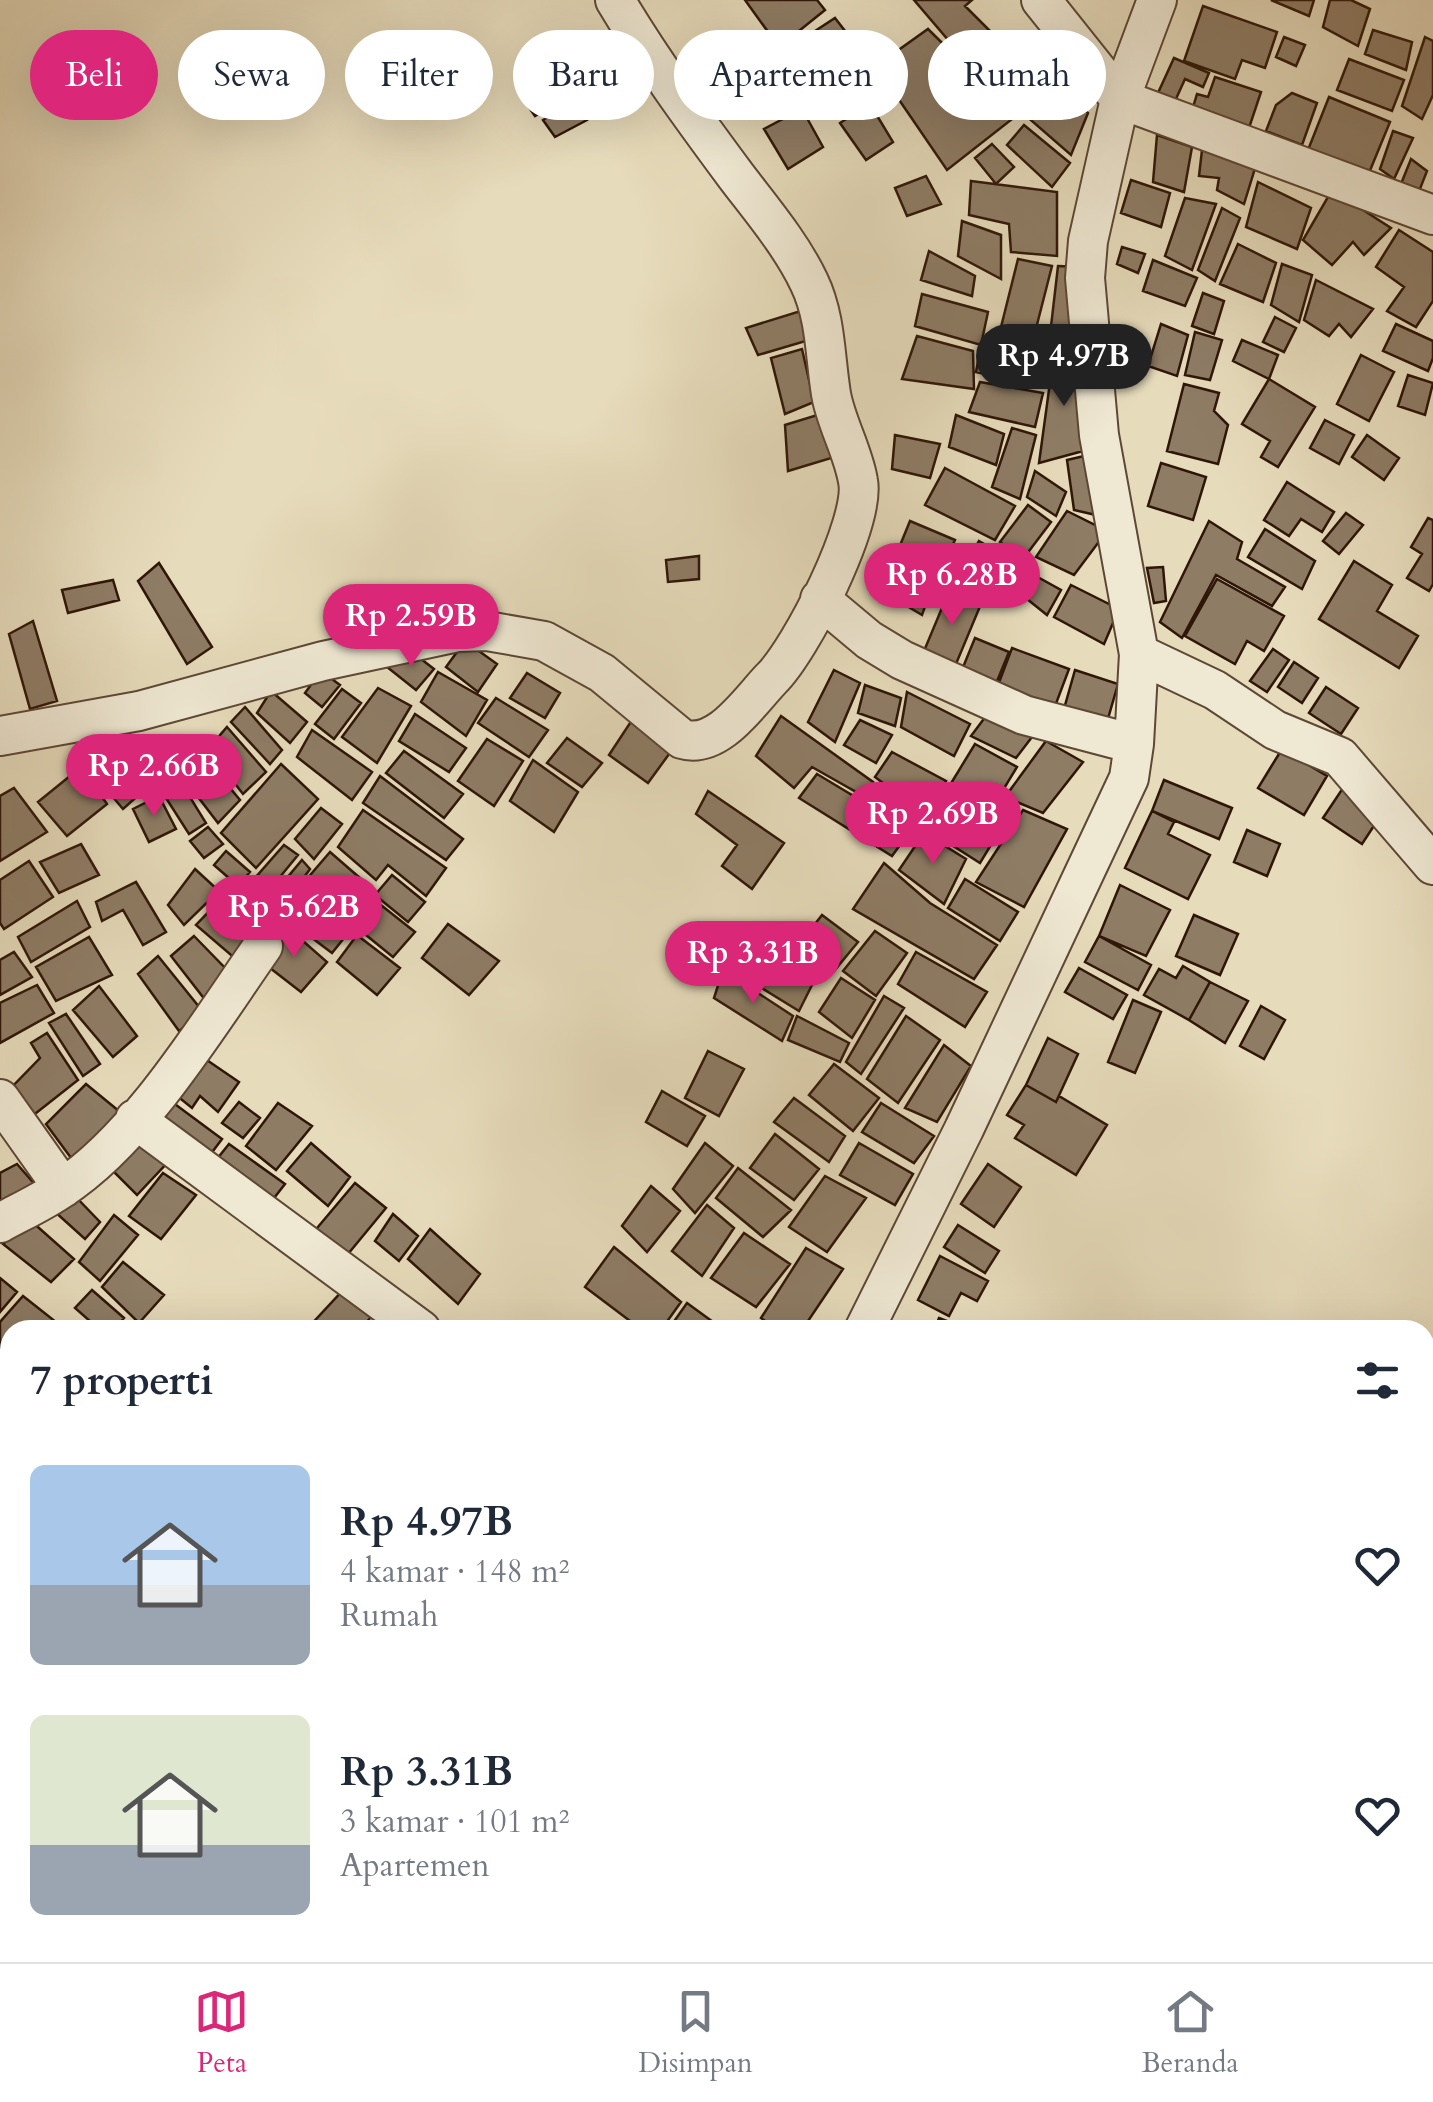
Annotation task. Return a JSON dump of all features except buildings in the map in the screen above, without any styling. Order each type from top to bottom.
[{"type":"street","points":[[0,736],[139,710],[323,661],[458,632],[486,631],[544,642],[602,673],[682,739],[693,742],[716,735],[780,671],[801,639],[858,507],[859,483],[832,398],[824,328],[810,282],[652,62],[616,0]]},
{"type":"street","points":[[1041,0],[1120,99],[1433,215]]},
{"type":"street","points":[[869,1320],[964,1129],[1129,778],[1139,654],[1099,434],[1085,278],[1088,241],[1120,99],[1158,0]]},
{"type":"street","points":[[820,599],[870,640],[902,660],[1024,716],[1134,744]]},
{"type":"street","points":[[1139,654],[1215,690],[1275,730],[1340,757],[1433,865]]},
{"type":"street","points":[[0,1223],[64,1188],[158,1096],[263,946]]},
{"type":"street","points":[[0,1099],[64,1188]]},
{"type":"street","points":[[135,1120],[407,1320]]}]
